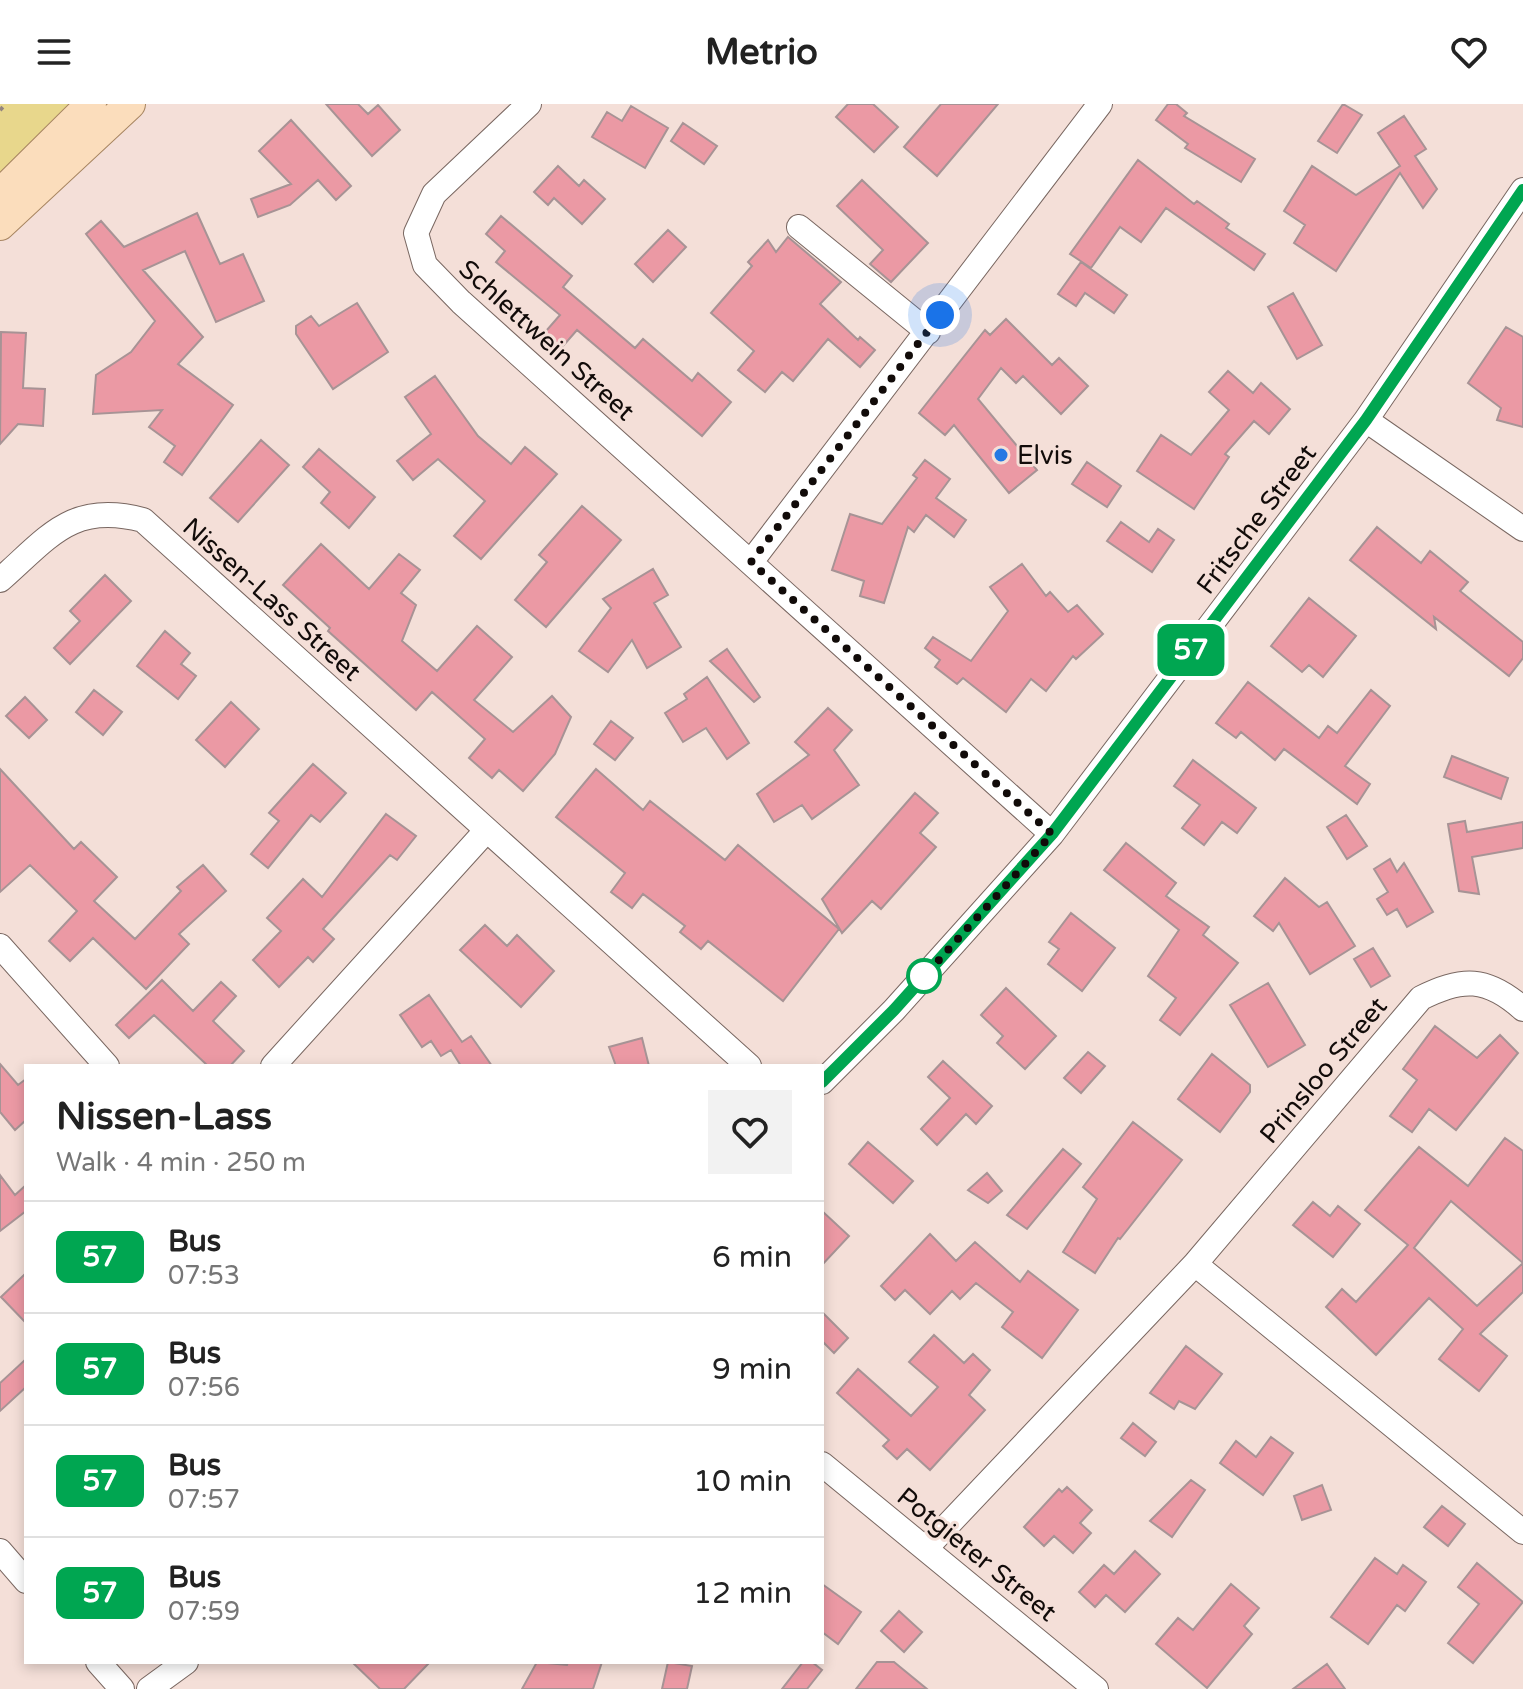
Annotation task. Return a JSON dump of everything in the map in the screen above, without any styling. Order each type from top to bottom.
[{"type":"main road","points":[[0,225],[130,104]]},
{"type":"main road","points":[[0,194],[86,107]]},
{"type":"street","name":"Schlettwein Street","points":[[529,104],[434,194],[416,233],[425,265],[461,302],[1052,834]]},
{"type":"street","points":[[751,562],[1100,104]]},
{"type":"street","name":"Fritsche Street","points":[[824,1080],[894,1010],[1052,834],[1366,420],[1523,190]]},
{"type":"street","points":[[799,227],[928,332]]},
{"type":"street","points":[[1366,420],[1523,529]]},
{"type":"street","name":"Nissen-Lass Street","points":[[0,580],[59,528],[84,516],[113,512],[143,520],[485,832],[747,1064]]},
{"type":"street","points":[[275,1064],[485,832]]},
{"type":"street","points":[[0,946],[105,1064]]},
{"type":"street","name":"Prinsloo Street","points":[[926,1548],[1195,1264],[1421,998],[1449,983],[1479,982],[1523,1009]]},
{"type":"street","points":[[1195,1264],[1523,1532]]},
{"type":"street","name":"Potgieter Street","points":[[824,1466],[1096,1689]]},
{"type":"street","points":[[0,1551],[24,1579]]},
{"type":"street","points":[[100,1664],[122,1689]]},
{"type":"street","points":[[149,1689],[183,1664]]},
{"type":"path","points":[[0,110],[6,104]]},
{"type":"shaded area","points":[[0,104],[87,104],[0,194]]},
{"type":"building","points":[[326,104],[358,104],[368,114],[378,105],[400,130],[372,156]]},
{"type":"building","points":[[848,104],[873,104],[898,127],[874,152],[836,117]]},
{"type":"building","points":[[941,104],[998,104],[937,176],[904,147]]},
{"type":"building","points":[[1168,104],[1176,104],[1187,113],[1184,116],[1255,159],[1241,182],[1185,148],[1188,144],[1156,120]]},
{"type":"building","points":[[1343,104],[1362,115],[1337,153],[1318,141]]},
{"type":"building","points":[[631,106],[668,128],[645,168],[592,137],[607,112],[622,121]]},
{"type":"building","points":[[1404,116],[1426,149],[1415,156],[1437,189],[1423,208],[1400,173],[1336,271],[1294,243],[1305,225],[1284,211],[1312,166],[1356,195],[1400,166],[1378,133]]},
{"type":"building","points":[[291,120],[351,186],[336,200],[318,180],[290,205],[258,217],[251,199],[291,184],[259,151]]},
{"type":"building","points":[[683,123],[717,146],[704,164],[671,141]]},
{"type":"building","points":[[1138,160],[1194,204],[1197,201],[1229,224],[1226,228],[1265,254],[1254,270],[1166,208],[1141,242],[1120,227],[1091,268],[1070,254]]},
{"type":"building","points":[[558,166],[579,186],[584,180],[605,199],[582,224],[554,198],[548,205],[534,192]]},
{"type":"building","points":[[862,180],[928,243],[891,282],[870,264],[883,250],[837,206]]},
{"type":"building","points":[[197,213],[220,264],[243,254],[264,301],[216,322],[185,251],[143,270],[203,337],[178,364],[233,405],[182,475],[164,462],[175,446],[149,427],[162,410],[93,414],[96,375],[131,352],[155,321],[86,234],[101,221],[124,247]]},
{"type":"building","points":[[501,216],[572,276],[563,287],[635,348],[643,339],[692,381],[698,373],[731,402],[702,436],[577,330],[557,353],[539,339],[560,315],[496,262],[505,251],[486,234]]},
{"type":"building","points":[[668,230],[686,247],[653,282],[635,264]]},
{"type":"building","points":[[788,237],[841,282],[820,304],[858,340],[860,337],[875,350],[860,367],[828,339],[793,381],[782,372],[765,392],[738,370],[754,351],[711,313],[752,266],[748,262],[768,240],[776,252]]},
{"type":"building","points":[[1081,262],[1127,295],[1114,313],[1085,293],[1076,306],[1058,294]]},
{"type":"building","points":[[1293,293],[1322,345],[1297,359],[1268,307]]},
{"type":"building","points":[[357,303],[388,352],[333,389],[296,334],[296,326],[311,316],[319,326]]},
{"type":"building","points":[[1006,319],[1052,365],[1059,358],[1088,386],[1061,414],[1023,376],[1016,383],[1001,368],[978,399],[1037,470],[1009,493],[954,425],[945,435],[919,413],[985,330],[990,335]]},
{"type":"building","points":[[1506,327],[1523,337],[1523,427],[1497,420],[1501,408],[1468,383]]},
{"type":"building","points":[[1,332],[26,333],[23,388],[45,389],[43,426],[18,424],[0,444]]},
{"type":"building","points":[[1228,371],[1253,393],[1261,383],[1290,409],[1269,434],[1254,421],[1225,454],[1229,457],[1194,509],[1137,471],[1161,435],[1191,455],[1229,410],[1209,392]]},
{"type":"building","points":[[435,376],[478,436],[511,464],[525,447],[557,474],[481,559],[454,536],[485,501],[438,459],[413,480],[397,461],[431,434],[405,397]]},
{"type":"building","points":[[261,440],[289,465],[238,522],[210,498]]},
{"type":"building","points":[[319,449],[375,497],[349,528],[321,503],[330,492],[303,467]]},
{"type":"building","points":[[925,460],[950,479],[936,498],[966,520],[954,537],[926,515],[914,532],[908,527],[884,603],[860,596],[864,581],[832,570],[850,514],[882,524],[917,478],[913,475]]},
{"type":"building","points":[[1087,462],[1121,486],[1107,507],[1072,484]]},
{"type":"building","points":[[582,506],[621,540],[546,627],[515,600],[547,562],[539,555]]},
{"type":"building","points":[[1121,522],[1149,542],[1158,529],[1174,540],[1152,572],[1107,541]]},
{"type":"building","points":[[1377,527],[1421,563],[1430,551],[1468,582],[1460,591],[1523,642],[1523,658],[1509,676],[1434,617],[1436,629],[1350,560]]},
{"type":"building","points":[[321,544],[369,589],[399,554],[420,570],[401,593],[416,605],[402,641],[437,671],[477,626],[512,657],[474,700],[513,732],[552,696],[571,717],[555,754],[523,791],[499,770],[492,778],[469,758],[485,739],[432,692],[416,710],[328,631],[330,628],[283,585]]},
{"type":"building","points":[[1022,564],[1046,596],[1050,592],[1068,612],[1077,605],[1103,634],[1076,659],[1073,656],[1046,691],[1031,679],[1006,712],[963,678],[957,684],[935,667],[940,660],[925,648],[933,637],[971,661],[1008,611],[990,587]]},
{"type":"building","points":[[653,569],[668,595],[654,603],[681,647],[647,668],[632,640],[608,672],[579,651],[611,608],[603,599]]},
{"type":"building","points":[[105,575],[131,601],[70,664],[54,648],[80,621],[70,611]]},
{"type":"building","points":[[1309,598],[1356,636],[1323,677],[1309,665],[1302,672],[1271,646]]},
{"type":"building","points":[[165,631],[190,653],[181,664],[196,676],[178,699],[137,666]]},
{"type":"building","points":[[727,649],[760,697],[754,702],[710,661]]},
{"type":"building","points":[[707,677],[749,743],[727,759],[706,728],[683,742],[665,713],[687,699],[684,694]]},
{"type":"building","points":[[1248,682],[1319,738],[1328,726],[1337,733],[1371,690],[1390,706],[1345,766],[1370,784],[1357,804],[1284,749],[1275,760],[1241,732],[1236,738],[1216,723]]},
{"type":"building","points":[[94,690],[122,712],[103,735],[76,712]]},
{"type":"building","points":[[25,697],[47,720],[29,738],[6,716]]},
{"type":"building","points":[[231,702],[259,729],[225,767],[196,740]]},
{"type":"building","points":[[828,708],[852,730],[834,750],[859,785],[812,819],[802,805],[774,822],[757,794],[809,755],[795,742]]},
{"type":"building","points":[[611,721],[633,738],[615,760],[594,744]]},
{"type":"building","points":[[1452,756],[1508,778],[1501,799],[1444,777]]},
{"type":"building","points":[[1193,760],[1256,808],[1237,833],[1222,822],[1204,845],[1182,828],[1200,805],[1174,786]]},
{"type":"building","points":[[313,764],[346,793],[320,822],[311,815],[268,868],[251,854],[279,821],[269,813]]},
{"type":"building","points":[[0,769],[74,849],[81,842],[117,877],[94,901],[135,939],[181,891],[177,887],[203,865],[226,891],[179,934],[189,944],[146,989],[93,938],[70,961],[49,941],[77,911],[30,865],[0,892]]},
{"type":"building","points":[[596,769],[643,810],[650,801],[725,860],[738,845],[839,929],[783,1001],[708,941],[701,949],[680,932],[685,926],[643,894],[632,908],[611,892],[625,873],[556,817]]},
{"type":"building","points":[[915,793],[938,813],[920,833],[936,847],[881,909],[872,901],[842,933],[822,899]]},
{"type":"building","points":[[386,814],[416,836],[397,860],[390,855],[323,929],[334,939],[313,962],[308,957],[279,987],[253,960],[281,931],[267,918],[303,879],[322,897]]},
{"type":"building","points":[[1346,815],[1367,846],[1347,859],[1327,827]]},
{"type":"building","points":[[1465,821],[1467,832],[1523,822],[1523,848],[1472,857],[1479,894],[1459,891],[1448,824]]},
{"type":"building","points":[[1126,843],[1176,883],[1166,896],[1209,927],[1203,935],[1238,963],[1180,1035],[1160,1020],[1176,998],[1148,976],[1179,930],[1104,870]]},
{"type":"building","points":[[1390,859],[1397,872],[1404,863],[1433,912],[1407,927],[1397,909],[1387,915],[1377,899],[1388,892],[1374,869]]},
{"type":"building","points":[[1285,878],[1319,907],[1327,902],[1355,946],[1310,974],[1279,923],[1273,931],[1254,916]]},
{"type":"building","points":[[1071,913],[1115,948],[1082,991],[1048,964],[1059,949],[1049,942]]},
{"type":"building","points":[[485,925],[507,946],[517,935],[554,971],[521,1007],[460,950]]},
{"type":"building","points":[[1373,948],[1390,976],[1371,987],[1354,959]]},
{"type":"building","points":[[162,980],[193,1011],[221,982],[236,996],[213,1021],[244,1051],[232,1064],[206,1064],[154,1015],[129,1038],[116,1025]]},
{"type":"building","points":[[1268,983],[1305,1045],[1268,1067],[1230,1005]]},
{"type":"building","points":[[1006,988],[1056,1036],[1025,1069],[997,1043],[1003,1036],[981,1015]]},
{"type":"building","points":[[429,995],[462,1042],[471,1036],[491,1064],[460,1064],[451,1050],[441,1056],[431,1041],[422,1047],[400,1015]]},
{"type":"building","points":[[1435,1026],[1477,1058],[1500,1035],[1518,1053],[1456,1130],[1429,1109],[1412,1132],[1390,1116],[1417,1080],[1403,1069]]},
{"type":"building","points":[[642,1038],[648,1064],[615,1064],[609,1047]]},
{"type":"building","points":[[1088,1052],[1105,1066],[1081,1093],[1064,1078]]},
{"type":"building","points":[[1212,1054],[1250,1085],[1250,1092],[1220,1132],[1178,1099]]},
{"type":"building","points":[[943,1061],[992,1106],[976,1124],[966,1114],[937,1145],[921,1129],[950,1098],[928,1077]]},
{"type":"building","points":[[0,1064],[18,1085],[24,1080],[24,1122],[15,1130],[0,1112]]},
{"type":"building","points":[[1133,1122],[1182,1160],[1118,1238],[1095,1273],[1063,1252],[1097,1199],[1083,1187]]},
{"type":"building","points":[[1505,1138],[1523,1151],[1523,1263],[1523,1292],[1480,1334],[1507,1356],[1479,1391],[1439,1359],[1463,1329],[1429,1298],[1376,1355],[1326,1307],[1342,1289],[1356,1302],[1408,1245],[1365,1210],[1419,1147],[1468,1186]],"holes":[[[1451,1201],[1523,1263],[1477,1306],[1414,1248]]]},
{"type":"building","points":[[868,1142],[913,1181],[893,1203],[849,1164]]},
{"type":"building","points":[[1063,1149],[1081,1164],[1027,1229],[1007,1215]]},
{"type":"building","points":[[987,1173],[1002,1191],[988,1203],[968,1190]]},
{"type":"building","points":[[0,1175],[15,1195],[24,1187],[24,1213],[0,1231]]},
{"type":"building","points":[[1313,1202],[1330,1216],[1338,1206],[1360,1224],[1333,1257],[1293,1225]]},
{"type":"building","points":[[824,1213],[849,1236],[824,1263]]},
{"type":"building","points":[[930,1234],[956,1261],[975,1242],[1020,1282],[1028,1271],[1078,1310],[1042,1358],[1002,1327],[1013,1312],[976,1283],[960,1299],[952,1291],[930,1314],[905,1290],[895,1300],[881,1286]]},
{"type":"building","points":[[24,1275],[24,1321],[1,1297]]},
{"type":"building","points":[[824,1314],[848,1338],[834,1353],[824,1343]]},
{"type":"building","points":[[934,1335],[964,1363],[973,1354],[990,1370],[969,1395],[985,1410],[930,1470],[907,1449],[897,1459],[883,1446],[889,1440],[837,1393],[858,1369],[911,1416],[938,1387],[909,1362]]},
{"type":"building","points":[[1186,1346],[1222,1374],[1195,1409],[1179,1401],[1174,1409],[1150,1393]]},
{"type":"building","points":[[24,1361],[24,1389],[0,1411],[0,1383]]},
{"type":"building","points":[[1133,1423],[1156,1442],[1145,1456],[1121,1438]]},
{"type":"building","points":[[1271,1437],[1293,1453],[1263,1495],[1220,1463],[1236,1441],[1256,1457]]},
{"type":"building","points":[[1191,1480],[1205,1490],[1172,1537],[1150,1521]]},
{"type":"building","points":[[1322,1485],[1331,1510],[1302,1520],[1294,1496]]},
{"type":"building","points":[[1067,1487],[1092,1510],[1080,1523],[1091,1533],[1073,1553],[1054,1536],[1044,1546],[1024,1527],[1059,1489],[1062,1492]]},
{"type":"building","points":[[1442,1506],[1465,1524],[1448,1546],[1424,1527]]},
{"type":"building","points":[[1135,1551],[1160,1574],[1125,1612],[1106,1595],[1095,1607],[1079,1592],[1104,1565],[1114,1574]]},
{"type":"building","points":[[1375,1558],[1397,1574],[1403,1565],[1426,1582],[1405,1611],[1397,1605],[1368,1644],[1331,1617]]},
{"type":"building","points":[[1477,1563],[1523,1602],[1473,1663],[1448,1643],[1479,1604],[1458,1587]]},
{"type":"building","points":[[1231,1584],[1259,1608],[1244,1626],[1252,1634],[1207,1688],[1156,1644],[1178,1618],[1193,1630]]},
{"type":"building","points":[[824,1585],[861,1612],[838,1644],[824,1634]]},
{"type":"building","points":[[899,1611],[922,1632],[904,1652],[881,1631]]},
{"type":"building","points":[[877,1662],[894,1662],[927,1689],[856,1689]]},
{"type":"building","points":[[354,1664],[428,1664],[404,1689],[380,1689]]},
{"type":"building","points":[[536,1664],[601,1664],[593,1689],[522,1689]]},
{"type":"building","points":[[668,1664],[692,1666],[687,1689],[662,1689]]},
{"type":"building","points":[[801,1664],[814,1664],[822,1670],[807,1689],[782,1689]]},
{"type":"building","points":[[1327,1664],[1345,1689],[1293,1689]]},
{"type":"bus line","name":"57","points":[[824,1080],[894,1010],[1052,834],[1366,420],[1523,190]]},
{"type":"place","name":"Elvis","points":[[1001,455]]},
{"type":"route","points":[[924,976],[922,979],[1052,834],[751,562],[940,315]]}]
